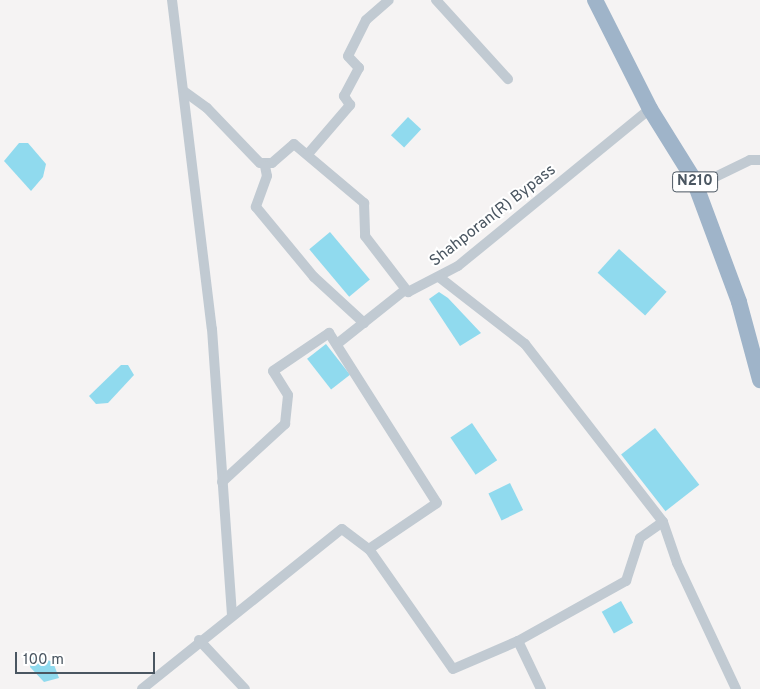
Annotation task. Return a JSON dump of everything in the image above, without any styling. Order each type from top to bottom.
[{"type":"highway","name":"N210","points":[[595,0],[650,109],[693,178],[739,302],[760,380]]},
{"type":"street","points":[[172,0],[185,92],[212,329],[232,614]]},
{"type":"street","points":[[308,154],[350,105],[344,96],[359,68],[348,56],[366,20],[389,0]]},
{"type":"street","points":[[436,0],[508,79]]},
{"type":"street","points":[[185,92],[265,166],[267,176],[256,207],[314,277],[364,323]]},
{"type":"street","name":"Shahporan(R) Bypass","points":[[405,290],[416,290],[440,277],[650,109]]},
{"type":"street","points":[[265,166],[291,143],[308,154],[364,203],[365,236],[405,290],[337,344]]},
{"type":"street","points":[[693,178],[711,179],[750,160],[760,160]]},
{"type":"street","points":[[440,277],[525,344],[663,522],[677,563],[736,689]]},
{"type":"street","points":[[222,482],[285,424],[288,395],[273,371],[329,333],[437,503],[369,549]]},
{"type":"street","points":[[142,689],[199,640],[342,529],[369,549],[453,668],[518,640],[626,581],[631,552],[640,538],[663,522]]},
{"type":"street","points":[[199,640],[245,689]]},
{"type":"street","points":[[518,640],[541,689]]},
{"type":"water","points":[[408,117],[421,129],[404,148],[391,135]]},
{"type":"water","points":[[19,143],[28,143],[46,164],[43,177],[31,191],[4,161]]},
{"type":"water","points":[[330,232],[370,279],[349,297],[309,249]]},
{"type":"water","points":[[619,249],[667,292],[645,316],[598,273]]},
{"type":"water","points":[[439,292],[448,298],[481,333],[460,346],[429,299]]},
{"type":"water","points":[[326,344],[350,375],[331,390],[307,359]]},
{"type":"water","points":[[121,365],[128,365],[134,375],[108,403],[96,404],[89,396]]},
{"type":"water","points":[[472,423],[497,460],[476,475],[450,438]]},
{"type":"water","points":[[655,428],[699,485],[665,511],[621,454]]},
{"type":"water","points":[[510,483],[523,510],[502,520],[488,494]]},
{"type":"water","points":[[621,601],[633,623],[614,634],[602,612]]},
{"type":"water","points":[[33,655],[53,662],[59,678],[44,682],[30,667]]}]
